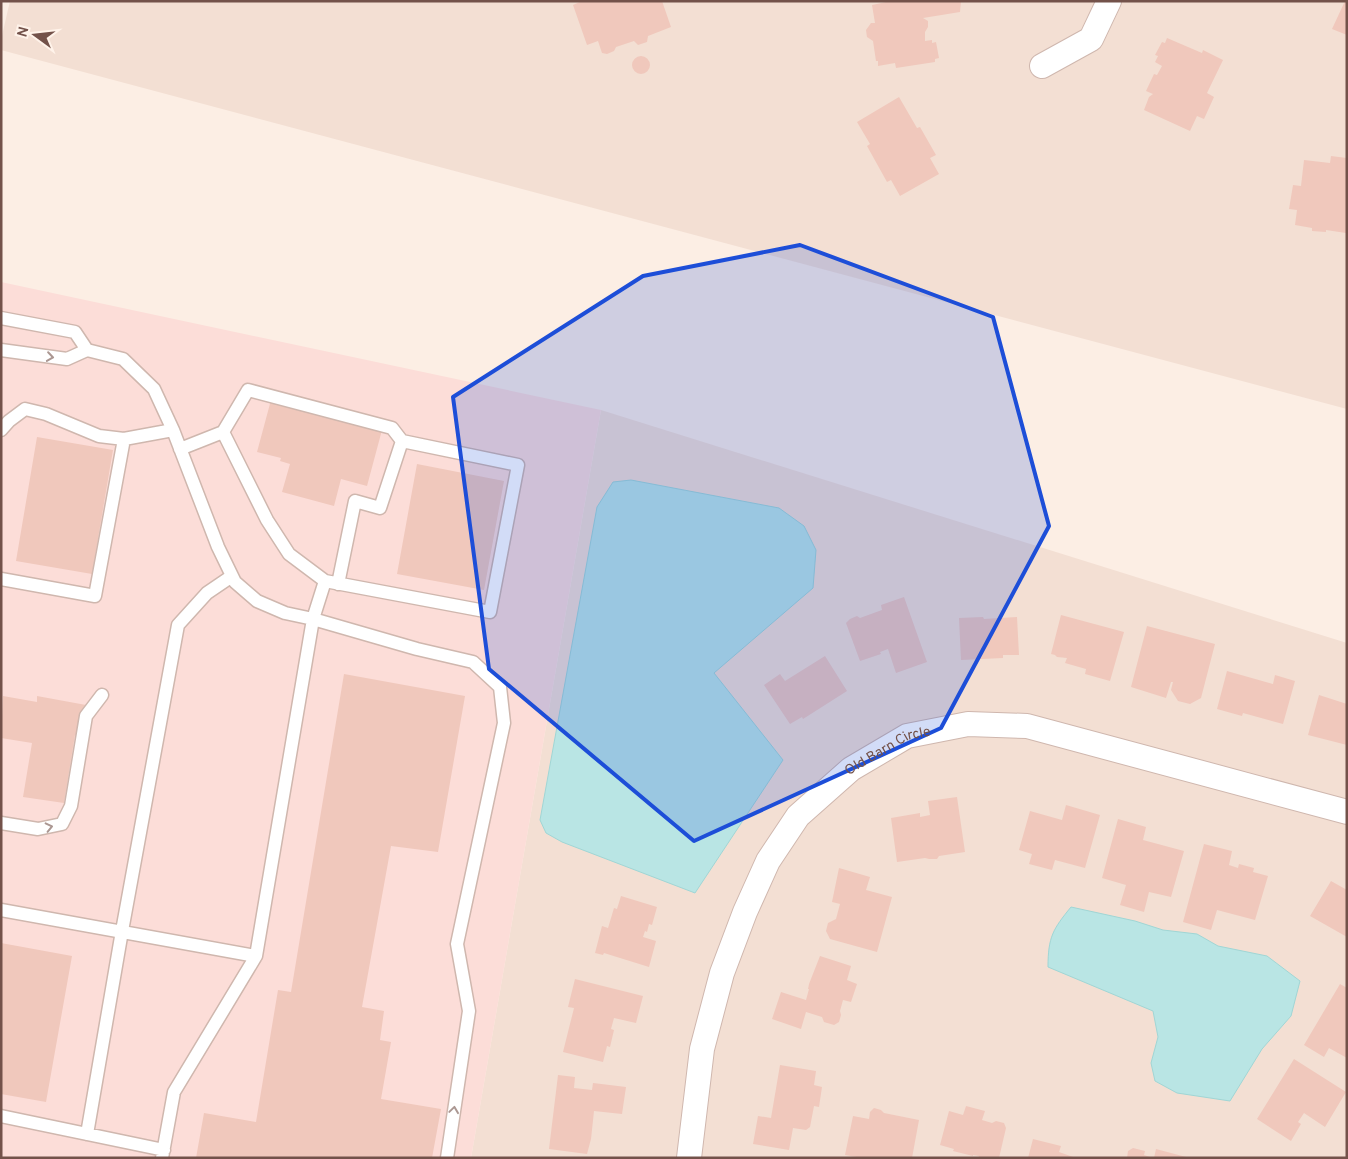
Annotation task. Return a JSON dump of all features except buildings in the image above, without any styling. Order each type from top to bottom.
[{"type":"street","points":[[1042,66],[1091,39],[1109,1]]},
{"type":"street","name":"Old Barn Circle","points":[[688,1158],[702,1049],[722,973],[745,912],[768,861],[798,816],[851,769],[907,736],[968,724],[1027,726],[1347,812]]},
{"type":"lane","points":[[1,318],[75,332],[87,350]]},
{"type":"lane","points":[[1,350],[67,359],[87,350],[124,359],[154,389],[173,430],[218,547],[235,582],[256,601],[284,613],[473,662],[500,687],[504,723],[457,944],[469,1011],[447,1158]]},
{"type":"lane","points":[[180,449],[223,432],[248,390],[392,428],[402,441],[518,465],[490,612],[332,582],[289,554],[267,520],[223,432]]},
{"type":"lane","points":[[1,430],[9,421],[25,409],[46,414],[99,436],[124,439],[173,430]]},
{"type":"lane","points":[[1,578],[95,596],[124,439]]},
{"type":"lane","points":[[1,1116],[87,1134],[163,1154],[174,1092],[256,956],[312,619],[332,582],[355,501],[380,508],[402,441]]},
{"type":"lane","points":[[87,1134],[178,625],[207,594],[232,576]]},
{"type":"lane","points":[[1,823],[38,829],[62,824],[71,806],[86,716],[102,695]]},
{"type":"lane","points":[[1,910],[256,956]]},
{"type":"highlighted area","points":[[800,245],[993,317],[1049,526],[941,728],[694,841],[489,669],[453,397],[643,276]]},
{"type":"shaded area","points":[[10,1],[1347,1],[1347,409],[1,50],[1,40]]},
{"type":"shaded area","points":[[1,282],[601,410],[471,1158],[1,1158]]},
{"type":"shaded area","points":[[601,410],[1347,643],[1347,1158],[471,1158]]},
{"type":"water","points":[[631,480],[779,508],[804,526],[816,550],[813,588],[714,673],[783,760],[695,893],[562,842],[546,833],[540,820],[597,507],[613,482]]},
{"type":"water","points":[[1071,907],[1135,921],[1163,930],[1197,934],[1218,946],[1267,956],[1300,981],[1291,1016],[1262,1049],[1230,1101],[1177,1093],[1155,1081],[1151,1063],[1158,1037],[1153,1011],[1048,967],[1049,948],[1053,934]]}]
